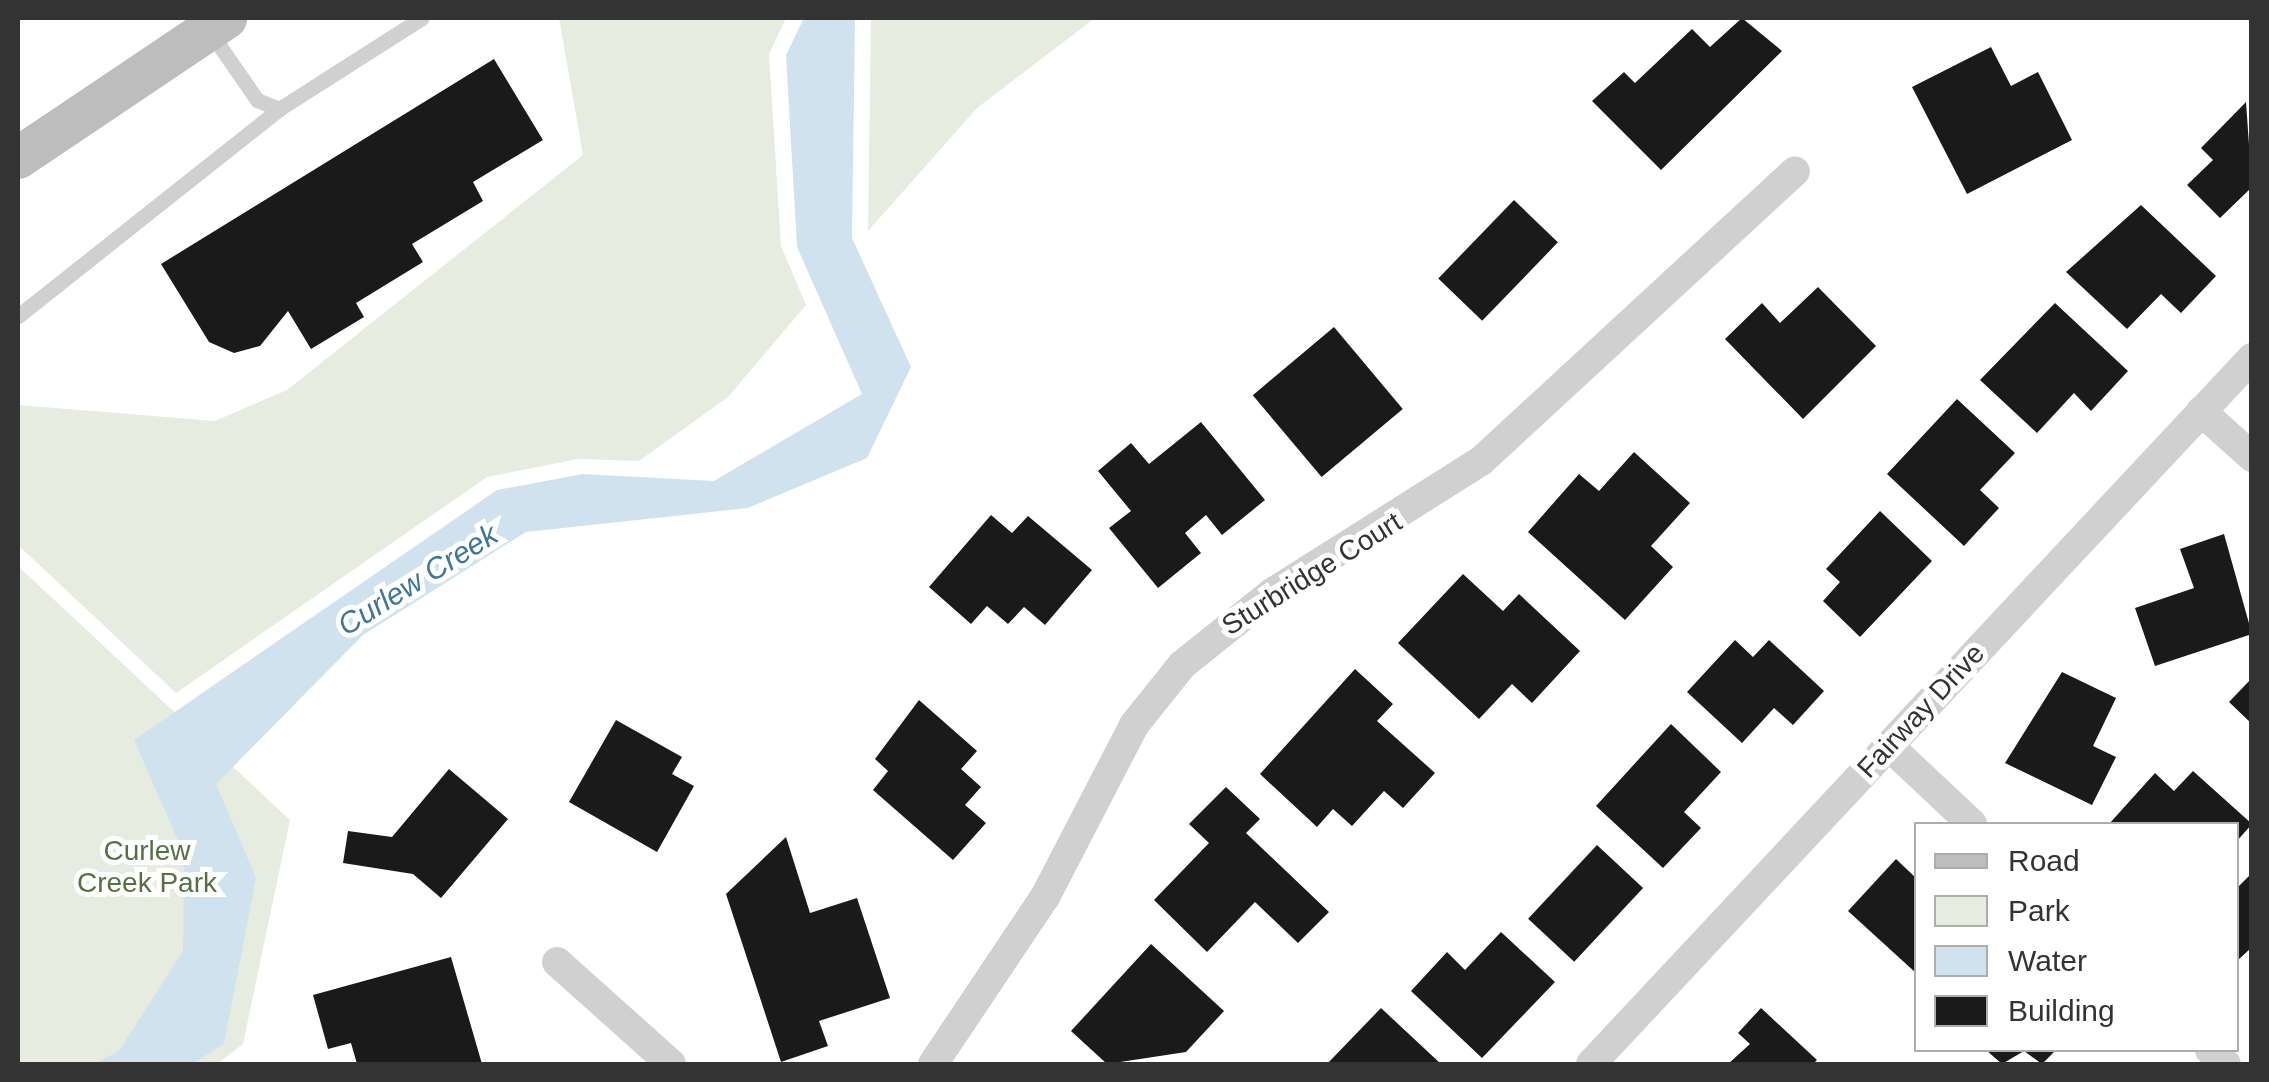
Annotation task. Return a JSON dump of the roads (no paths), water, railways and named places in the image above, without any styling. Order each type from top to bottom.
[{"type":"main road","points":[[18,158],[217,23]]},
{"type":"street","name":"Sturbridge Court","points":[[933,1064],[1045,896],[1134,725],[1182,665],[1272,593],[1482,461],[1795,171]]},
{"type":"street","name":"Fairway Drive","points":[[1592,1064],[2252,358]]},
{"type":"street","points":[[2201,411],[2252,457]]},
{"type":"street","points":[[1889,746],[1970,822]]},
{"type":"street","points":[[557,962],[671,1064]]},
{"type":"lane","points":[[18,316],[279,109],[422,18]]},
{"type":"lane","points":[[217,23],[257,100],[279,109]]},
{"type":"water","name":"Curlew Creek","points":[[804,18],[855,18],[852,238],[911,367],[867,458],[748,508],[526,532],[363,635],[216,784],[256,878],[224,1044],[192,1064],[94,1064],[119,1051],[183,951],[184,854],[134,740],[497,490],[583,474],[714,481],[862,394],[797,247],[786,55]]},
{"type":"park label","name":"Curlew Creek Park","points":[[147,867]]}]
